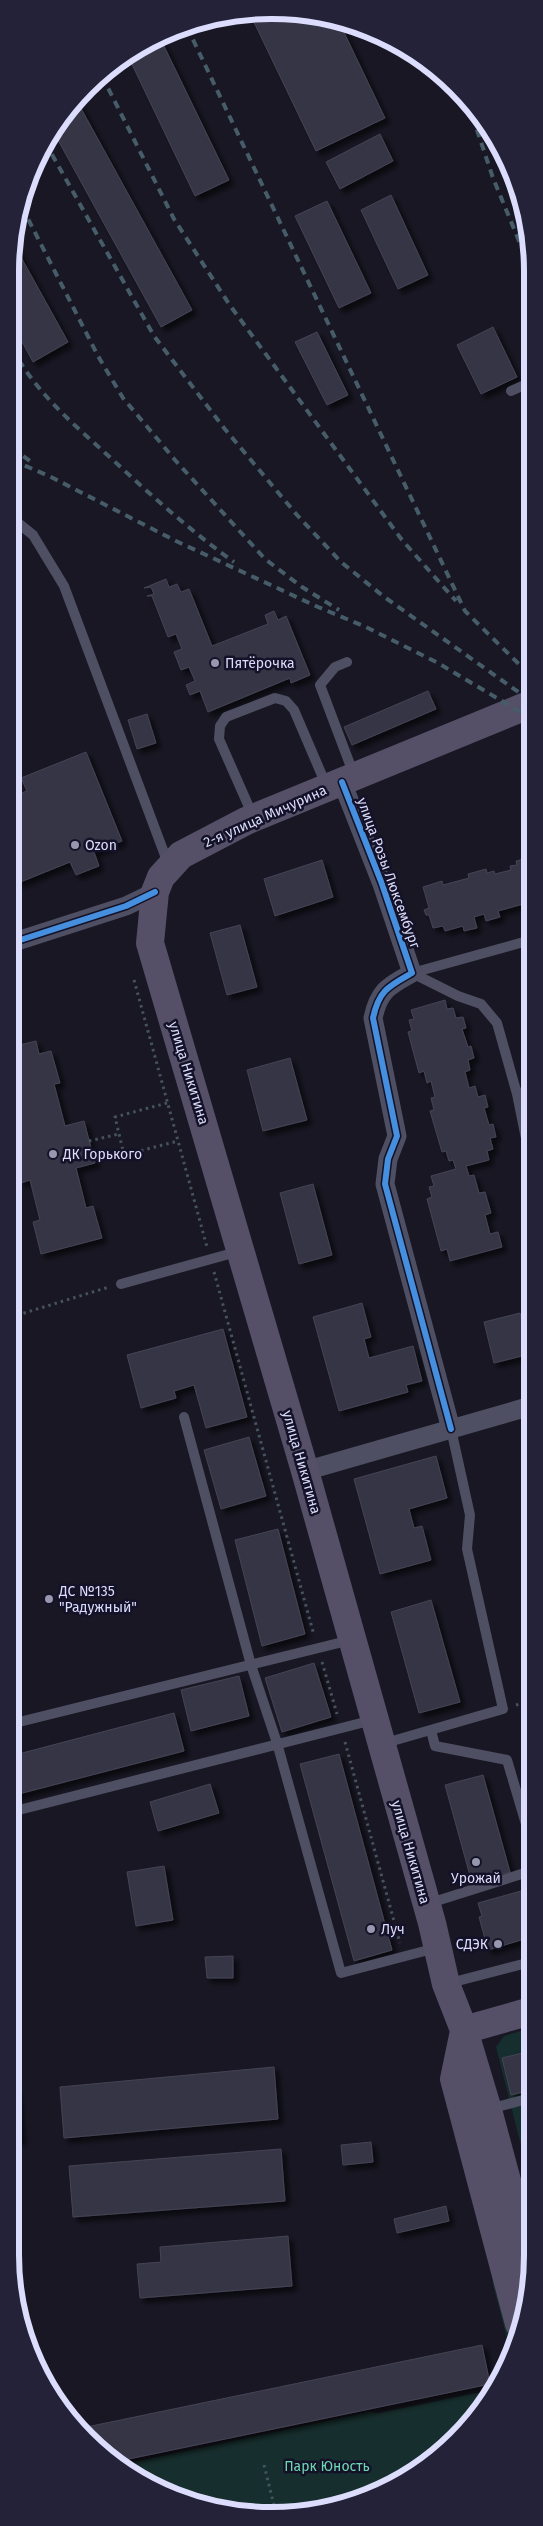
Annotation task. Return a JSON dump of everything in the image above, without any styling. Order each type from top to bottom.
[{"type":"main road","name":"2-я улица Мичурина","points":[[155,892],[161,878],[170,867],[181,855],[194,848],[254,818],[524,707]]},
{"type":"main road","name":"улица Никитина","points":[[155,892],[150,943],[305,1471],[426,1904],[446,1984],[464,2030],[519,2208],[524,2234]]},
{"type":"main road","points":[[517,2316],[454,2079],[464,2030],[524,2013]]},
{"type":"street","name":"улица Розы Люксембург","points":[[341,782],[382,884],[412,973]]},
{"type":"street","points":[[19,940],[126,906],[155,892]]},
{"type":"street","points":[[412,973],[387,988],[377,1002],[373,1018],[397,1136],[388,1159],[385,1184],[451,1429]]},
{"type":"street","points":[[305,1471],[524,1408]]},
{"type":"lane","points":[[511,391],[524,385]]},
{"type":"lane","points":[[19,524],[33,535],[64,586],[170,867]]},
{"type":"lane","points":[[341,782],[320,685],[335,666],[348,662]]},
{"type":"lane","points":[[254,818],[218,739],[220,726],[226,717],[276,698],[286,701],[294,710],[341,782]]},
{"type":"lane","points":[[412,973],[524,942]]},
{"type":"lane","points":[[412,973],[458,996],[481,1004],[497,1023],[517,1094],[524,1129]]},
{"type":"lane","points":[[517,1094],[524,1092]]},
{"type":"lane","points":[[121,1284],[241,1251]]},
{"type":"lane","points":[[184,1417],[251,1665],[277,1743],[341,1973],[436,1948]]},
{"type":"lane","points":[[19,1810],[341,1728],[378,1732],[431,1730],[503,1709],[467,1549],[470,1515],[451,1429]]},
{"type":"lane","points":[[19,1722],[351,1640]]},
{"type":"lane","points":[[431,1730],[435,1746],[507,1760],[524,1817]]},
{"type":"lane","points":[[426,1904],[524,1873]]},
{"type":"lane","points":[[446,1984],[524,1964]]},
{"type":"lane","points":[[488,2110],[524,2100]]},
{"type":"path","points":[[133,974],[167,1103],[404,1956]]},
{"type":"path","points":[[167,1103],[115,1117],[124,1155],[178,1141]]},
{"type":"path","points":[[89,1141],[119,1134]]},
{"type":"path","points":[[19,1315],[121,1284]]},
{"type":"path","points":[[264,2465],[274,2507]]},
{"type":"green space","points":[[524,2030],[524,2157],[496,2047],[504,2036]]},
{"type":"green space","points":[[502,2279],[514,2326],[508,2343],[492,2281]]},
{"type":"green space","name":"Парк Юность","points":[[484,2391],[462,2421],[438,2445],[412,2465],[368,2488],[337,2499],[288,2507],[239,2505],[190,2494],[160,2481],[128,2463],[369,2412],[379,2413]]},
{"type":"building","points":[[253,19],[288,19],[342,29],[385,118],[316,151]]},
{"type":"building","points":[[163,44],[229,180],[195,196],[131,61]]},
{"type":"building","points":[[80,106],[192,310],[161,327],[57,138]]},
{"type":"building","points":[[380,134],[393,161],[340,189],[326,162]]},
{"type":"building","points":[[391,195],[428,275],[398,289],[361,210]]},
{"type":"building","points":[[327,201],[371,293],[339,308],[295,216]]},
{"type":"building","points":[[19,254],[68,342],[33,362],[19,336]]},
{"type":"building","points":[[493,327],[517,377],[481,394],[457,345]]},
{"type":"building","points":[[317,332],[348,395],[327,405],[295,342]]},
{"type":"building","points":[[166,579],[169,587],[177,584],[181,592],[189,589],[212,646],[268,624],[265,615],[274,611],[278,620],[286,616],[310,675],[291,683],[290,678],[208,712],[200,691],[190,695],[186,685],[195,681],[189,667],[181,670],[174,652],[182,649],[176,634],[168,637],[152,596],[147,596],[154,594],[151,587],[144,588]]},
{"type":"building","points":[[428,691],[436,709],[352,745],[344,727]]},
{"type":"building","points":[[147,714],[156,743],[137,749],[128,720]]},
{"type":"building","points":[[86,752],[122,841],[94,852],[99,866],[76,875],[70,862],[19,883],[19,794],[27,791],[21,778]]},
{"type":"building","points":[[524,859],[524,904],[498,911],[500,917],[486,921],[484,914],[474,917],[477,928],[464,931],[463,926],[445,931],[443,926],[433,928],[429,915],[426,915],[424,910],[429,908],[423,887],[442,881],[443,885],[469,878],[468,874],[486,869],[487,873],[494,871],[495,874],[511,870],[510,866],[517,865],[516,861]]},
{"type":"building","points":[[322,860],[333,897],[275,916],[264,879]]},
{"type":"building","points":[[240,925],[257,987],[227,995],[210,933]]},
{"type":"building","points":[[445,1000],[447,1009],[453,1008],[456,1018],[463,1017],[466,1028],[462,1029],[468,1047],[471,1046],[474,1058],[468,1060],[470,1070],[465,1072],[469,1088],[475,1086],[478,1097],[485,1095],[488,1107],[484,1108],[489,1125],[493,1124],[496,1137],[490,1138],[493,1149],[487,1151],[489,1160],[466,1166],[469,1176],[474,1175],[479,1193],[485,1192],[491,1213],[485,1215],[490,1234],[498,1232],[502,1247],[450,1261],[447,1249],[441,1251],[427,1199],[432,1197],[429,1187],[434,1186],[431,1176],[456,1169],[453,1160],[449,1161],[446,1151],[442,1152],[430,1111],[434,1110],[431,1098],[435,1097],[431,1081],[427,1083],[424,1071],[419,1073],[408,1032],[412,1031],[409,1020],[414,1019],[411,1010]]},
{"type":"building","name":"ДК Горького","points":[[36,1041],[39,1054],[51,1051],[60,1083],[54,1084],[65,1126],[84,1121],[95,1163],[76,1168],[86,1208],[93,1206],[102,1238],[41,1254],[33,1222],[40,1220],[30,1180],[21,1183],[19,1176],[19,1045]]},
{"type":"building","points":[[290,1058],[307,1120],[263,1131],[247,1070]]},
{"type":"building","points":[[313,1184],[332,1255],[299,1264],[280,1193]]},
{"type":"building","points":[[362,1303],[371,1337],[364,1339],[369,1358],[413,1346],[422,1381],[406,1385],[408,1392],[339,1411],[313,1317]]},
{"type":"building","points":[[520,1313],[524,1329],[524,1356],[494,1363],[484,1322]]},
{"type":"building","points":[[223,1329],[247,1417],[206,1428],[194,1385],[174,1391],[176,1398],[141,1408],[127,1355]]},
{"type":"building","points":[[249,1437],[266,1496],[221,1509],[204,1450]]},
{"type":"building","points":[[436,1456],[447,1498],[409,1509],[414,1528],[422,1526],[431,1560],[380,1574],[354,1479]]},
{"type":"building","points":[[278,1529],[305,1634],[262,1646],[235,1540]]},
{"type":"building","points":[[431,1600],[460,1702],[419,1713],[391,1612]]},
{"type":"building","points":[[314,1663],[331,1717],[282,1732],[265,1678]]},
{"type":"building","points":[[239,1676],[249,1716],[191,1731],[181,1690]]},
{"type":"building","points":[[174,1713],[184,1751],[19,1794],[19,1754]]},
{"type":"building","points":[[339,1754],[392,1950],[354,1961],[300,1764]]},
{"type":"building","points":[[483,1775],[510,1872],[472,1883],[445,1785]]},
{"type":"building","points":[[210,1784],[219,1813],[158,1831],[150,1802]]},
{"type":"building","points":[[164,1866],[173,1920],[136,1926],[127,1872]]},
{"type":"building","points":[[524,1886],[524,1939],[488,1950],[479,1917],[482,1916],[478,1903],[521,1891]]},
{"type":"building","points":[[233,1956],[233,1978],[207,1978],[205,1957]]},
{"type":"building","points":[[524,2053],[524,2092],[511,2095],[502,2058]]},
{"type":"building","points":[[274,2067],[278,2119],[64,2138],[60,2087]]},
{"type":"building","points":[[19,2120],[21,2140],[19,2140]]},
{"type":"building","points":[[371,2142],[373,2162],[343,2165],[341,2145]]},
{"type":"building","points":[[281,2149],[285,2201],[73,2217],[69,2166]]},
{"type":"building","points":[[446,2206],[449,2221],[397,2233],[394,2219]]},
{"type":"building","points":[[288,2236],[292,2286],[140,2298],[137,2264],[161,2262],[160,2247]]},
{"type":"building","points":[[482,2345],[490,2382],[488,2384],[124,2460],[105,2445],[87,2427]]},
{"type":"railway","points":[[189,32],[465,611],[524,669]]},
{"type":"railway","points":[[105,81],[174,219],[229,304],[402,540],[456,601]]},
{"type":"railway","points":[[474,120],[493,178],[524,252]]},
{"type":"railway","points":[[50,151],[154,336],[224,428],[297,515],[341,562],[383,596],[524,696]]},
{"type":"railway","points":[[26,214],[98,356],[123,398],[175,460],[265,559],[302,587],[339,610]]},
{"type":"railway","points":[[19,360],[33,381],[58,409],[143,488],[203,539],[234,562]]},
{"type":"railway","points":[[19,453],[34,464]]},
{"type":"railway","points":[[19,463],[51,477],[176,541],[318,607],[366,627],[438,663],[524,716]]},
{"type":"cycle path","points":[[342,782],[382,884],[412,973],[386,990],[378,1001],[373,1018],[397,1136],[388,1159],[385,1184],[451,1429]]},
{"type":"cycle path","points":[[19,940],[126,906],[155,892]]},
{"type":"place","name":"Пятёрочка","points":[[215,663]]},
{"type":"place","name":"Ozon","points":[[75,845]]},
{"type":"place","name":"ДК Горького","points":[[53,1154]]},
{"type":"place","name":"ДС №135 \"Радужный\"","points":[[49,1599]]},
{"type":"place","name":"Урожай","points":[[476,1862]]},
{"type":"place","name":"Луч","points":[[371,1929]]},
{"type":"place","name":"СДЭК","points":[[498,1944]]}]
